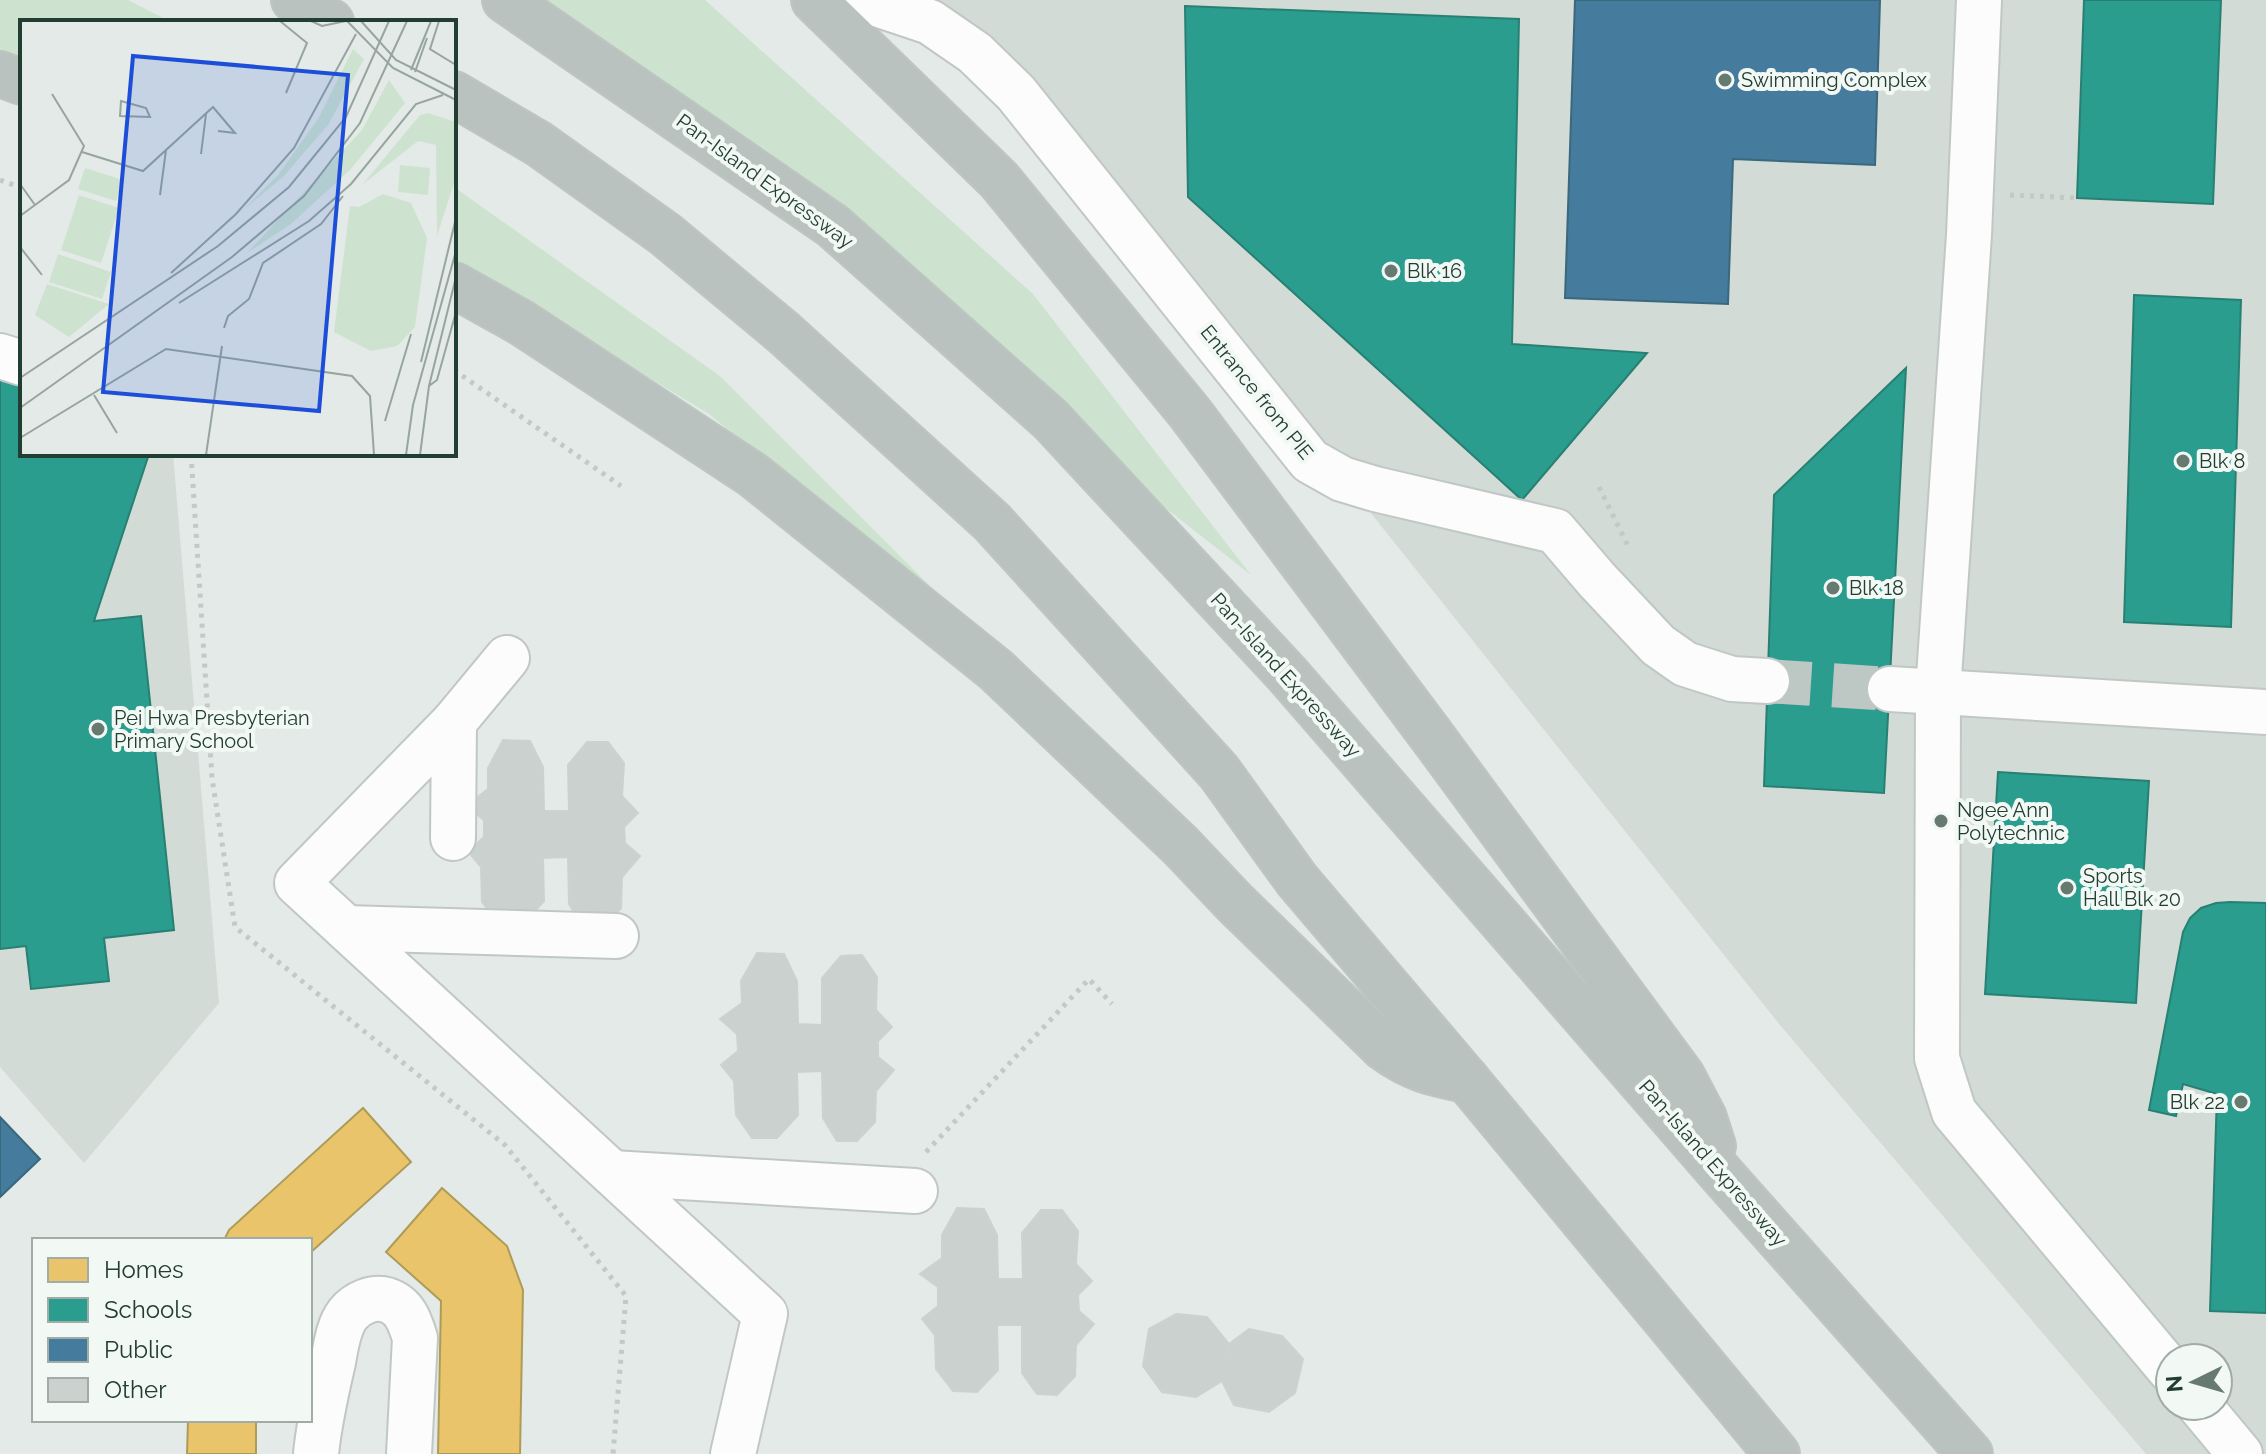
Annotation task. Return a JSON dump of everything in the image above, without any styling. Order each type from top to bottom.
[{"type":"highway","points":[[294,0],[328,20]]},
{"type":"highway","name":"Pan-Island Expressway","points":[[505,0],[833,226],[1051,420],[1287,674],[1723,1176],[1970,1454]]},
{"type":"highway","points":[[814,0],[999,180],[1190,413],[1682,1076],[1704,1118],[1723,1176]]},
{"type":"highway","points":[[0,74],[20,81]]},
{"type":"highway","points":[[456,95],[539,144],[665,234],[784,333],[992,522],[1219,772],[1297,880],[1777,1454]]},
{"type":"highway","points":[[456,286],[522,323],[753,475],[996,670],[1181,846],[1384,1048],[1406,1063],[1435,1074],[1467,1080]]},
{"type":"lane","name":"Entrance from PIE","points":[[864,0],[930,22],[975,53],[1016,93],[1310,461],[1342,479],[1375,489],[1555,531],[1658,645],[1685,664],[1732,679],[1767,681]]},
{"type":"lane","points":[[1979,0],[1971,194],[1938,692],[1937,1058],[1954,1112],[2154,1351]]},
{"type":"lane","points":[[0,356],[20,362]]},
{"type":"lane","points":[[507,658],[454,722],[297,883],[765,1314],[733,1454]]},
{"type":"lane","points":[[1890,689],[2266,712]]},
{"type":"lane","points":[[453,838],[454,722]]},
{"type":"lane","points":[[346,928],[616,936]]},
{"type":"lane","points":[[612,1173],[915,1191]]},
{"type":"lane","points":[[316,1454],[320,1418],[340,1331],[347,1316],[360,1303],[382,1299],[397,1304],[410,1320],[415,1338],[409,1454]]},
{"type":"lane","points":[[2213,1422],[2240,1454]]},
{"type":"path","points":[[0,180],[20,187]]},
{"type":"path","points":[[1971,194],[2077,198]]},
{"type":"path","points":[[456,371],[621,486]]},
{"type":"path","points":[[915,1191],[924,1154],[1089,979],[1112,1004]]},
{"type":"shaded area","name":"Ngee Ann Polytechnic","points":[[899,0],[2266,0],[2266,1454],[2146,1454],[1780,1025],[1159,248]]},
{"type":"shaded area","name":"Pei Hwa Presbyterian Primary School","points":[[0,372],[20,456],[173,456],[219,1003],[84,1163],[0,1067]]},
{"type":"green space","points":[[0,0],[128,0],[167,20],[20,20],[20,60],[0,52]]},
{"type":"green space","points":[[518,0],[705,0],[1033,294],[1251,575]]},
{"type":"green space","points":[[456,188],[720,376],[969,625],[709,414],[456,261]]},
{"type":"building: Homes","points":[[363,1108],[411,1162],[312,1251],[312,1238],[225,1238],[229,1230]]},
{"type":"building: Homes","points":[[442,1188],[507,1246],[523,1290],[520,1454],[438,1454],[441,1301],[386,1252]]},
{"type":"building: Homes","points":[[188,1422],[256,1422],[256,1454],[187,1454]]},
{"type":"building: Schools","points":[[2084,0],[2221,0],[2213,204],[2077,198]]},
{"type":"building: Schools","name":"Blk 16","points":[[1185,6],[1519,19],[1512,344],[1647,353],[1522,500],[1188,197]]},
{"type":"building: Schools","name":"Blk 8","points":[[2134,295],[2241,300],[2231,627],[2124,622]]},
{"type":"building: Schools","name":"Blk 18","points":[[1906,368],[1884,793],[1764,786],[1774,495]]},
{"type":"building: Schools","points":[[0,375],[20,381],[20,456],[148,456],[94,621],[141,616],[174,930],[104,938],[109,981],[31,989],[26,946],[0,949]]},
{"type":"building: Schools","name":"Sports Hall Blk 20","points":[[1998,772],[2149,781],[2136,1003],[1985,994]]},
{"type":"building: Schools","name":"Blk 22","points":[[2230,902],[2266,903],[2266,1313],[2210,1311],[2217,1094],[2183,1084],[2176,1116],[2149,1110],[2183,932],[2190,918],[2201,908]]},
{"type":"building: Public","name":"Swimming Complex","points":[[1575,0],[1880,0],[1875,165],[1733,159],[1728,304],[1565,298]]},
{"type":"building: Public","points":[[0,1117],[40,1159],[0,1197]]},
{"type":"building: Other","points":[[503,740],[530,741],[543,767],[544,811],[569,811],[568,765],[587,742],[608,742],[624,763],[622,796],[638,813],[624,827],[625,843],[640,856],[622,877],[621,908],[603,928],[583,927],[569,904],[568,857],[543,858],[544,901],[523,924],[499,924],[482,902],[481,867],[468,851],[484,837],[484,820],[466,806],[488,789],[488,768]]},
{"type":"building: Other","points":[[757,953],[784,954],[797,981],[798,1024],[822,1025],[822,978],[841,956],[862,955],[877,977],[876,1010],[892,1027],[878,1041],[878,1057],[894,1070],[876,1091],[875,1122],[857,1141],[837,1141],[823,1118],[822,1071],[797,1072],[798,1115],[777,1138],[752,1138],[736,1115],[734,1081],[721,1065],[738,1051],[737,1034],[720,1019],[742,1003],[741,981]]},
{"type":"building: Other","points":[[957,1208],[984,1209],[997,1235],[998,1279],[1023,1279],[1022,1233],[1041,1210],[1062,1210],[1078,1231],[1076,1264],[1092,1281],[1078,1295],[1079,1311],[1094,1324],[1076,1345],[1075,1376],[1057,1395],[1037,1394],[1022,1373],[1022,1325],[997,1325],[998,1370],[977,1392],[953,1391],[936,1369],[935,1335],[922,1319],[938,1306],[938,1287],[920,1274],[942,1258],[942,1235]]},
{"type":"building: Other","points":[[1176,1314],[1207,1317],[1229,1344],[1222,1381],[1196,1397],[1162,1392],[1143,1366],[1149,1329]]},
{"type":"building: Other","points":[[1249,1329],[1282,1336],[1303,1359],[1295,1393],[1269,1412],[1234,1405],[1222,1381],[1229,1344]]},
{"type":"tunnel","points":[[1767,681],[1890,689]]},
{"type":"place","name":"Swimming Complex","points":[[1725,80]]},
{"type":"place","name":"Blk 16","points":[[1391,271]]},
{"type":"place","name":"Blk 8","points":[[2183,461]]},
{"type":"place","name":"Blk 18","points":[[1833,588]]},
{"type":"place","name":"Pei Hwa Presbyterian Primary School","points":[[98,729]]},
{"type":"place","name":"Ngee Ann Polytechnic","points":[[1941,821]]},
{"type":"place","name":"Sports Hall Blk 20","points":[[2067,888]]},
{"type":"place","name":"Blk 22","points":[[2241,1102]]}]
